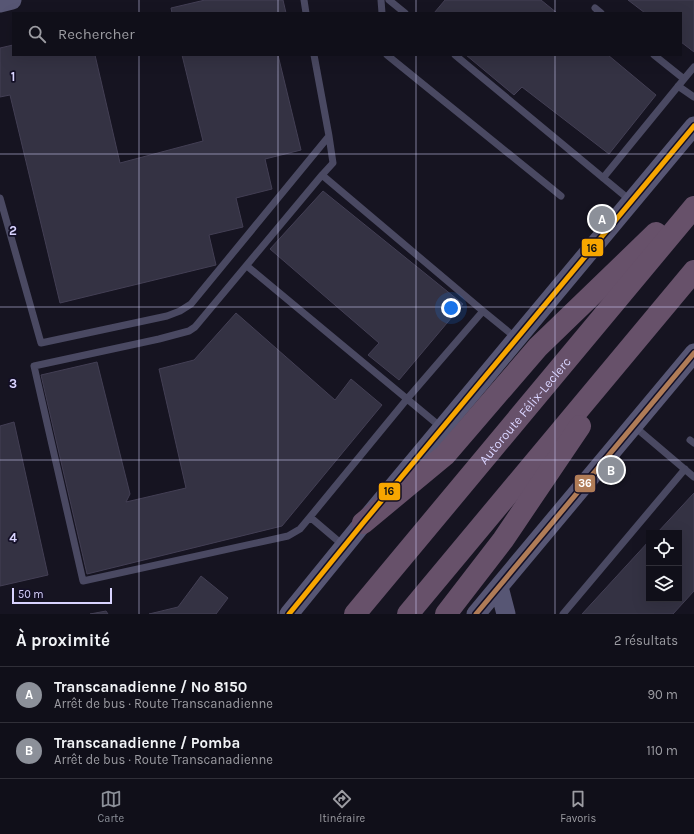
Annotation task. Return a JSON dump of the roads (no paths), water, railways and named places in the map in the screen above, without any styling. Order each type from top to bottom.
[{"type":"highway","points":[[363,523],[445,455],[538,347],[694,197]]},
{"type":"highway","name":"Autoroute Félix-Leclerc","points":[[355,614],[694,207]]},
{"type":"highway","points":[[408,614],[694,271]]},
{"type":"highway","points":[[446,614],[504,540],[653,320]]},
{"type":"main road","points":[[0,3],[12,0]]},
{"type":"main road","points":[[289,614],[516,338],[694,126]]},
{"type":"main road","points":[[476,614],[694,353]]},
{"type":"main road","points":[[499,587],[506,614]]},
{"type":"lane","points":[[304,0],[306,12]]},
{"type":"lane","points":[[381,0],[382,12]]},
{"type":"lane","points":[[389,0],[404,12]]},
{"type":"lane","points":[[314,56],[333,163],[202,319],[188,331],[159,339],[34,366],[83,581],[288,536],[300,529],[407,399],[483,311]]},
{"type":"lane","points":[[388,56],[561,196]]},
{"type":"lane","points":[[456,56],[631,202]]},
{"type":"lane","points":[[655,56],[684,79]]},
{"type":"lane","points":[[602,178],[693,69]]},
{"type":"lane","points":[[678,86],[694,97]]},
{"type":"lane","points":[[0,198],[41,343],[167,316],[180,311],[191,304],[329,136]]},
{"type":"lane","points":[[322,175],[516,338]]},
{"type":"lane","points":[[247,266],[442,428]]},
{"type":"lane","points":[[634,426],[694,477]]},
{"type":"lane","points":[[563,614],[685,469]]},
{"type":"lane","points":[[310,517],[344,546]]},
{"type":"place","name":"Transcanadienne / No 8150","points":[[602,219]]},
{"type":"place","name":"Transcanadienne / Pomba","points":[[611,470]]}]
